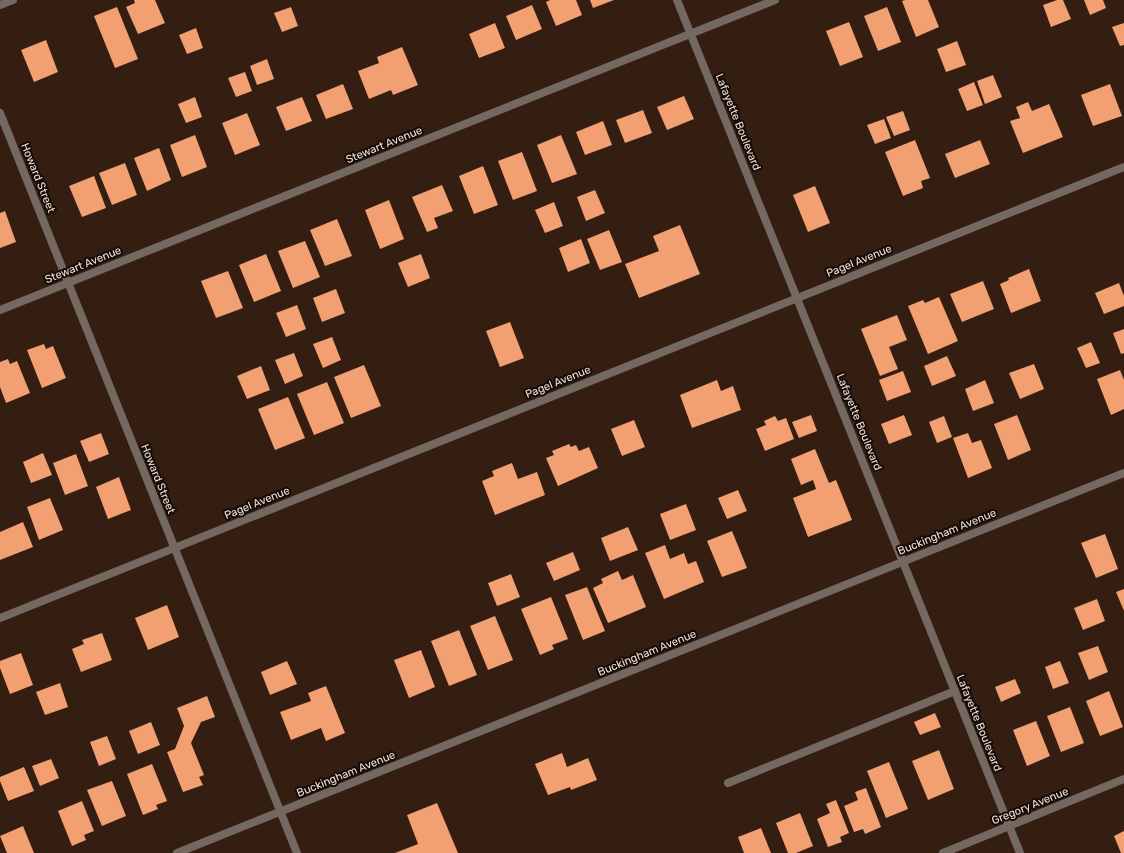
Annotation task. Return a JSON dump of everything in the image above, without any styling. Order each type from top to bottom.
[{"type":"street","points":[[0,5],[13,0]]},
{"type":"street","name":"Lafayette Boulevard","points":[[677,0],[1020,853]]},
{"type":"street","name":"Stewart Avenue","points":[[0,310],[775,0]]},
{"type":"street","name":"Howard Street","points":[[0,113],[297,853]]},
{"type":"street","name":"Pagel Avenue","points":[[0,618],[1124,167]]},
{"type":"street","name":"Buckingham Avenue","points":[[177,853],[1124,473]]},
{"type":"street","points":[[728,783],[955,691]]},
{"type":"street","name":"Gregory Avenue","points":[[944,853],[1124,780]]},
{"type":"building","points":[[134,0],[155,0],[165,23],[138,34],[126,7],[135,3]]},
{"type":"building","points":[[550,0],[576,0],[582,15],[556,26],[546,2]]},
{"type":"building","points":[[590,0],[614,0],[593,8]]},
{"type":"building","points":[[928,0],[939,27],[916,37],[902,1]]},
{"type":"building","points":[[1057,0],[1063,0],[1071,19],[1051,27],[1043,5]]},
{"type":"building","points":[[1084,0],[1103,0],[1106,8],[1090,15]]},
{"type":"building","points":[[532,5],[542,29],[516,40],[506,16]]},
{"type":"building","points":[[117,7],[138,59],[115,68],[94,16]]},
{"type":"building","points":[[291,7],[298,26],[282,32],[274,13]]},
{"type":"building","points":[[887,7],[901,42],[878,51],[864,16]]},
{"type":"building","points":[[849,22],[863,57],[840,66],[826,31]]},
{"type":"building","points":[[495,23],[505,48],[479,58],[469,34]]},
{"type":"building","points":[[1124,23],[1124,45],[1120,46],[1112,27]]},
{"type":"building","points":[[196,28],[203,48],[187,54],[179,35]]},
{"type":"building","points":[[46,40],[58,72],[34,82],[21,50]]},
{"type":"building","points":[[957,41],[966,65],[946,72],[937,49]]},
{"type":"building","points":[[402,47],[418,85],[393,95],[391,90],[369,99],[358,71],[379,63],[377,57]]},
{"type":"building","points":[[267,59],[274,79],[257,85],[250,66]]},
{"type":"building","points":[[245,72],[252,91],[236,97],[228,78]]},
{"type":"building","points":[[993,75],[1002,97],[985,104],[977,81]]},
{"type":"building","points":[[974,82],[983,105],[967,111],[958,89]]},
{"type":"building","points":[[343,84],[353,109],[326,119],[316,95]]},
{"type":"building","points":[[1110,84],[1122,116],[1093,126],[1081,95]]},
{"type":"building","points":[[684,96],[694,119],[667,130],[657,107]]},
{"type":"building","points":[[195,97],[202,117],[186,123],[178,104]]},
{"type":"building","points":[[302,97],[312,121],[286,131],[276,107]]},
{"type":"building","points":[[1028,102],[1032,111],[1049,104],[1063,137],[1023,153],[1010,121],[1020,118],[1016,107]]},
{"type":"building","points":[[643,110],[652,133],[625,143],[616,120]]},
{"type":"building","points":[[903,111],[910,130],[894,136],[886,117]]},
{"type":"building","points":[[247,113],[260,145],[235,155],[222,123]]},
{"type":"building","points":[[884,119],[891,138],[875,144],[867,125]]},
{"type":"building","points":[[603,121],[612,145],[585,155],[576,132]]},
{"type":"building","points":[[195,135],[207,167],[182,177],[170,145]]},
{"type":"building","points":[[561,135],[577,174],[552,183],[537,145]]},
{"type":"building","points":[[915,140],[930,178],[921,181],[923,188],[903,196],[885,152]]},
{"type":"building","points":[[980,140],[990,164],[955,178],[945,154]]},
{"type":"building","points":[[159,148],[171,180],[147,191],[134,158]]},
{"type":"building","points":[[522,152],[537,191],[513,200],[498,161]]},
{"type":"building","points":[[125,163],[137,195],[112,205],[99,173]]},
{"type":"building","points":[[483,166],[498,205],[474,214],[459,176]]},
{"type":"building","points":[[94,176],[106,208],[82,217],[69,186]]},
{"type":"building","points":[[442,185],[453,211],[434,218],[438,228],[427,232],[412,197]]},
{"type":"building","points":[[815,186],[830,223],[808,232],[793,195]]},
{"type":"building","points":[[595,190],[605,213],[586,221],[577,197]]},
{"type":"building","points":[[389,200],[404,239],[380,249],[365,210]]},
{"type":"building","points":[[554,202],[563,226],[545,233],[535,210]]},
{"type":"building","points":[[5,211],[16,242],[0,248],[0,213]]},
{"type":"building","points":[[337,219],[352,256],[325,266],[310,230]]},
{"type":"building","points":[[680,225],[700,274],[639,298],[625,264],[659,251],[653,236]]},
{"type":"building","points":[[609,230],[622,262],[600,270],[587,239]]},
{"type":"building","points":[[581,239],[590,263],[568,272],[559,248]]},
{"type":"building","points":[[305,241],[320,277],[293,288],[278,251]]},
{"type":"building","points":[[266,254],[281,291],[254,302],[239,265]]},
{"type":"building","points":[[421,254],[430,278],[408,287],[398,263]]},
{"type":"building","points":[[1029,269],[1041,301],[1011,313],[1000,284],[1009,280],[1008,278]]},
{"type":"building","points":[[228,271],[243,308],[216,318],[201,281]]},
{"type":"building","points":[[983,281],[994,309],[962,322],[950,294]]},
{"type":"building","points":[[1119,283],[1124,296],[1124,306],[1104,314],[1095,293]]},
{"type":"building","points":[[336,289],[345,313],[322,322],[313,298]]},
{"type":"building","points":[[939,297],[958,341],[928,354],[908,306],[923,300],[925,303]]},
{"type":"building","points":[[297,305],[306,329],[286,337],[276,313]]},
{"type":"building","points":[[897,315],[907,340],[889,347],[898,369],[880,376],[861,329]]},
{"type":"building","points":[[510,322],[524,358],[500,367],[486,331]]},
{"type":"building","points":[[1124,329],[1124,353],[1121,354],[1113,333]]},
{"type":"building","points":[[332,337],[341,360],[323,368],[313,344]]},
{"type":"building","points":[[1091,342],[1100,363],[1086,368],[1077,348]]},
{"type":"building","points":[[44,344],[46,349],[53,346],[66,378],[42,388],[27,350]]},
{"type":"building","points":[[294,353],[303,376],[285,384],[275,360]]},
{"type":"building","points":[[947,356],[956,376],[932,386],[924,366]]},
{"type":"building","points":[[8,359],[10,364],[17,361],[30,393],[6,403],[0,387],[0,362]]},
{"type":"building","points":[[1034,364],[1044,389],[1020,399],[1009,373]]},
{"type":"building","points":[[364,365],[381,406],[351,418],[334,377]]},
{"type":"building","points":[[261,366],[270,390],[247,399],[237,376]]},
{"type":"building","points":[[1120,370],[1124,380],[1124,409],[1111,415],[1097,379]]},
{"type":"building","points":[[903,371],[911,392],[887,401],[879,380]]},
{"type":"building","points":[[717,380],[721,391],[733,386],[741,410],[692,428],[680,395]]},
{"type":"building","points":[[985,380],[994,403],[973,411],[965,389]]},
{"type":"building","points":[[327,382],[344,423],[314,435],[297,394]]},
{"type":"building","points":[[288,397],[305,438],[275,450],[258,409]]},
{"type":"building","points":[[811,415],[817,431],[799,438],[792,422]]},
{"type":"building","points":[[904,415],[912,435],[889,444],[881,424]]},
{"type":"building","points":[[1017,415],[1031,450],[1008,460],[994,424]]},
{"type":"building","points":[[775,416],[778,421],[786,418],[794,439],[765,451],[756,429],[766,425],[764,421]]},
{"type":"building","points":[[944,416],[952,437],[937,443],[929,422]]},
{"type":"building","points":[[634,420],[645,447],[622,456],[611,429]]},
{"type":"building","points":[[101,433],[109,454],[89,462],[80,441]]},
{"type":"building","points":[[968,433],[972,443],[981,440],[992,468],[968,478],[953,438]]},
{"type":"building","points":[[569,444],[571,447],[576,445],[579,451],[589,447],[598,468],[558,486],[546,458],[554,455],[552,451]]},
{"type":"building","points":[[815,449],[829,483],[836,480],[852,520],[808,537],[793,498],[816,489],[813,480],[801,485],[791,459]]},
{"type":"building","points":[[43,453],[52,475],[31,483],[23,462]]},
{"type":"building","points":[[76,454],[88,486],[65,495],[53,463]]},
{"type":"building","points":[[512,463],[518,479],[537,472],[545,495],[495,515],[482,481],[494,476],[492,471]]},
{"type":"building","points":[[119,477],[131,510],[108,519],[96,487]]},
{"type":"building","points":[[738,490],[747,511],[727,519],[718,498]]},
{"type":"building","points":[[50,498],[63,530],[39,540],[27,507]]},
{"type":"building","points":[[686,504],[696,530],[670,540],[660,514]]},
{"type":"building","points":[[23,522],[33,547],[0,560],[0,532]]},
{"type":"building","points":[[628,527],[638,550],[610,561],[601,538]]},
{"type":"building","points":[[732,531],[747,568],[722,577],[707,541]]},
{"type":"building","points":[[1105,534],[1118,569],[1096,578],[1081,543]]},
{"type":"building","points":[[665,545],[670,559],[684,553],[688,564],[696,561],[704,582],[664,599],[645,553]]},
{"type":"building","points":[[573,552],[580,570],[554,581],[546,563]]},
{"type":"building","points":[[618,571],[622,580],[633,575],[646,607],[608,623],[593,588],[603,583],[601,579]]},
{"type":"building","points":[[511,574],[520,597],[497,606],[488,583]]},
{"type":"building","points":[[587,587],[605,631],[583,640],[565,595]]},
{"type":"building","points":[[1124,589],[1124,611],[1116,592]]},
{"type":"building","points":[[551,597],[568,639],[552,645],[554,649],[540,655],[521,609]]},
{"type":"building","points":[[1097,599],[1105,621],[1083,630],[1074,608]]},
{"type":"building","points":[[167,605],[179,637],[148,650],[135,618]]},
{"type":"building","points":[[495,616],[513,660],[488,670],[470,626]]},
{"type":"building","points":[[459,630],[477,675],[449,686],[431,641]]},
{"type":"building","points":[[102,633],[112,660],[81,672],[72,649],[84,644],[82,640]]},
{"type":"building","points":[[1098,646],[1108,672],[1089,680],[1078,653]]},
{"type":"building","points":[[421,650],[435,687],[409,698],[394,660]]},
{"type":"building","points":[[21,653],[33,685],[10,694],[0,668],[0,661]]},
{"type":"building","points":[[287,661],[297,684],[270,695],[261,672]]},
{"type":"building","points":[[1060,661],[1069,683],[1053,689],[1045,667]]},
{"type":"building","points":[[1015,679],[1021,693],[1001,702],[995,687]]},
{"type":"building","points":[[60,683],[68,707],[45,715],[36,692]]},
{"type":"building","points":[[326,686],[345,733],[326,741],[321,728],[291,740],[280,712],[311,701],[308,693]]},
{"type":"building","points":[[1109,691],[1123,727],[1100,736],[1086,701]]},
{"type":"building","points":[[207,696],[215,717],[201,722],[191,743],[204,775],[199,777],[203,785],[183,792],[167,752],[175,749],[184,726],[177,708]]},
{"type":"building","points":[[1070,707],[1084,743],[1061,752],[1047,716]]},
{"type":"building","points":[[935,713],[941,727],[920,735],[914,722]]},
{"type":"building","points":[[1036,721],[1050,756],[1027,766],[1013,730]]},
{"type":"building","points":[[151,722],[160,745],[138,754],[129,731]]},
{"type":"building","points":[[107,736],[116,759],[99,766],[90,742]]},
{"type":"building","points":[[939,750],[954,789],[928,800],[912,761]]},
{"type":"building","points":[[562,753],[567,767],[588,758],[597,780],[571,790],[570,787],[548,795],[535,764]]},
{"type":"building","points":[[51,759],[59,778],[40,786],[32,766]]},
{"type":"building","points":[[889,762],[908,809],[886,818],[867,771]]},
{"type":"building","points":[[152,764],[167,801],[156,805],[158,809],[143,815],[127,774]]},
{"type":"building","points":[[24,767],[34,791],[8,801],[0,781],[0,777]]},
{"type":"building","points":[[112,781],[126,816],[102,826],[87,790]]},
{"type":"building","points":[[866,788],[881,827],[865,834],[863,829],[854,832],[844,806],[858,800],[855,792]]},
{"type":"building","points":[[836,800],[849,833],[840,837],[842,842],[828,847],[817,819],[830,813],[826,804]]},
{"type":"building","points":[[82,801],[94,831],[84,835],[86,840],[72,846],[58,811]]},
{"type":"building","points":[[437,803],[458,853],[395,853],[418,844],[407,815]]},
{"type":"building","points":[[800,813],[813,846],[796,853],[788,853],[776,823]]},
{"type":"building","points":[[23,826],[34,853],[7,853],[0,836]]},
{"type":"building","points":[[761,828],[771,853],[744,853],[738,837]]},
{"type":"building","points":[[1124,831],[1124,853],[1121,853],[1114,836]]}]
